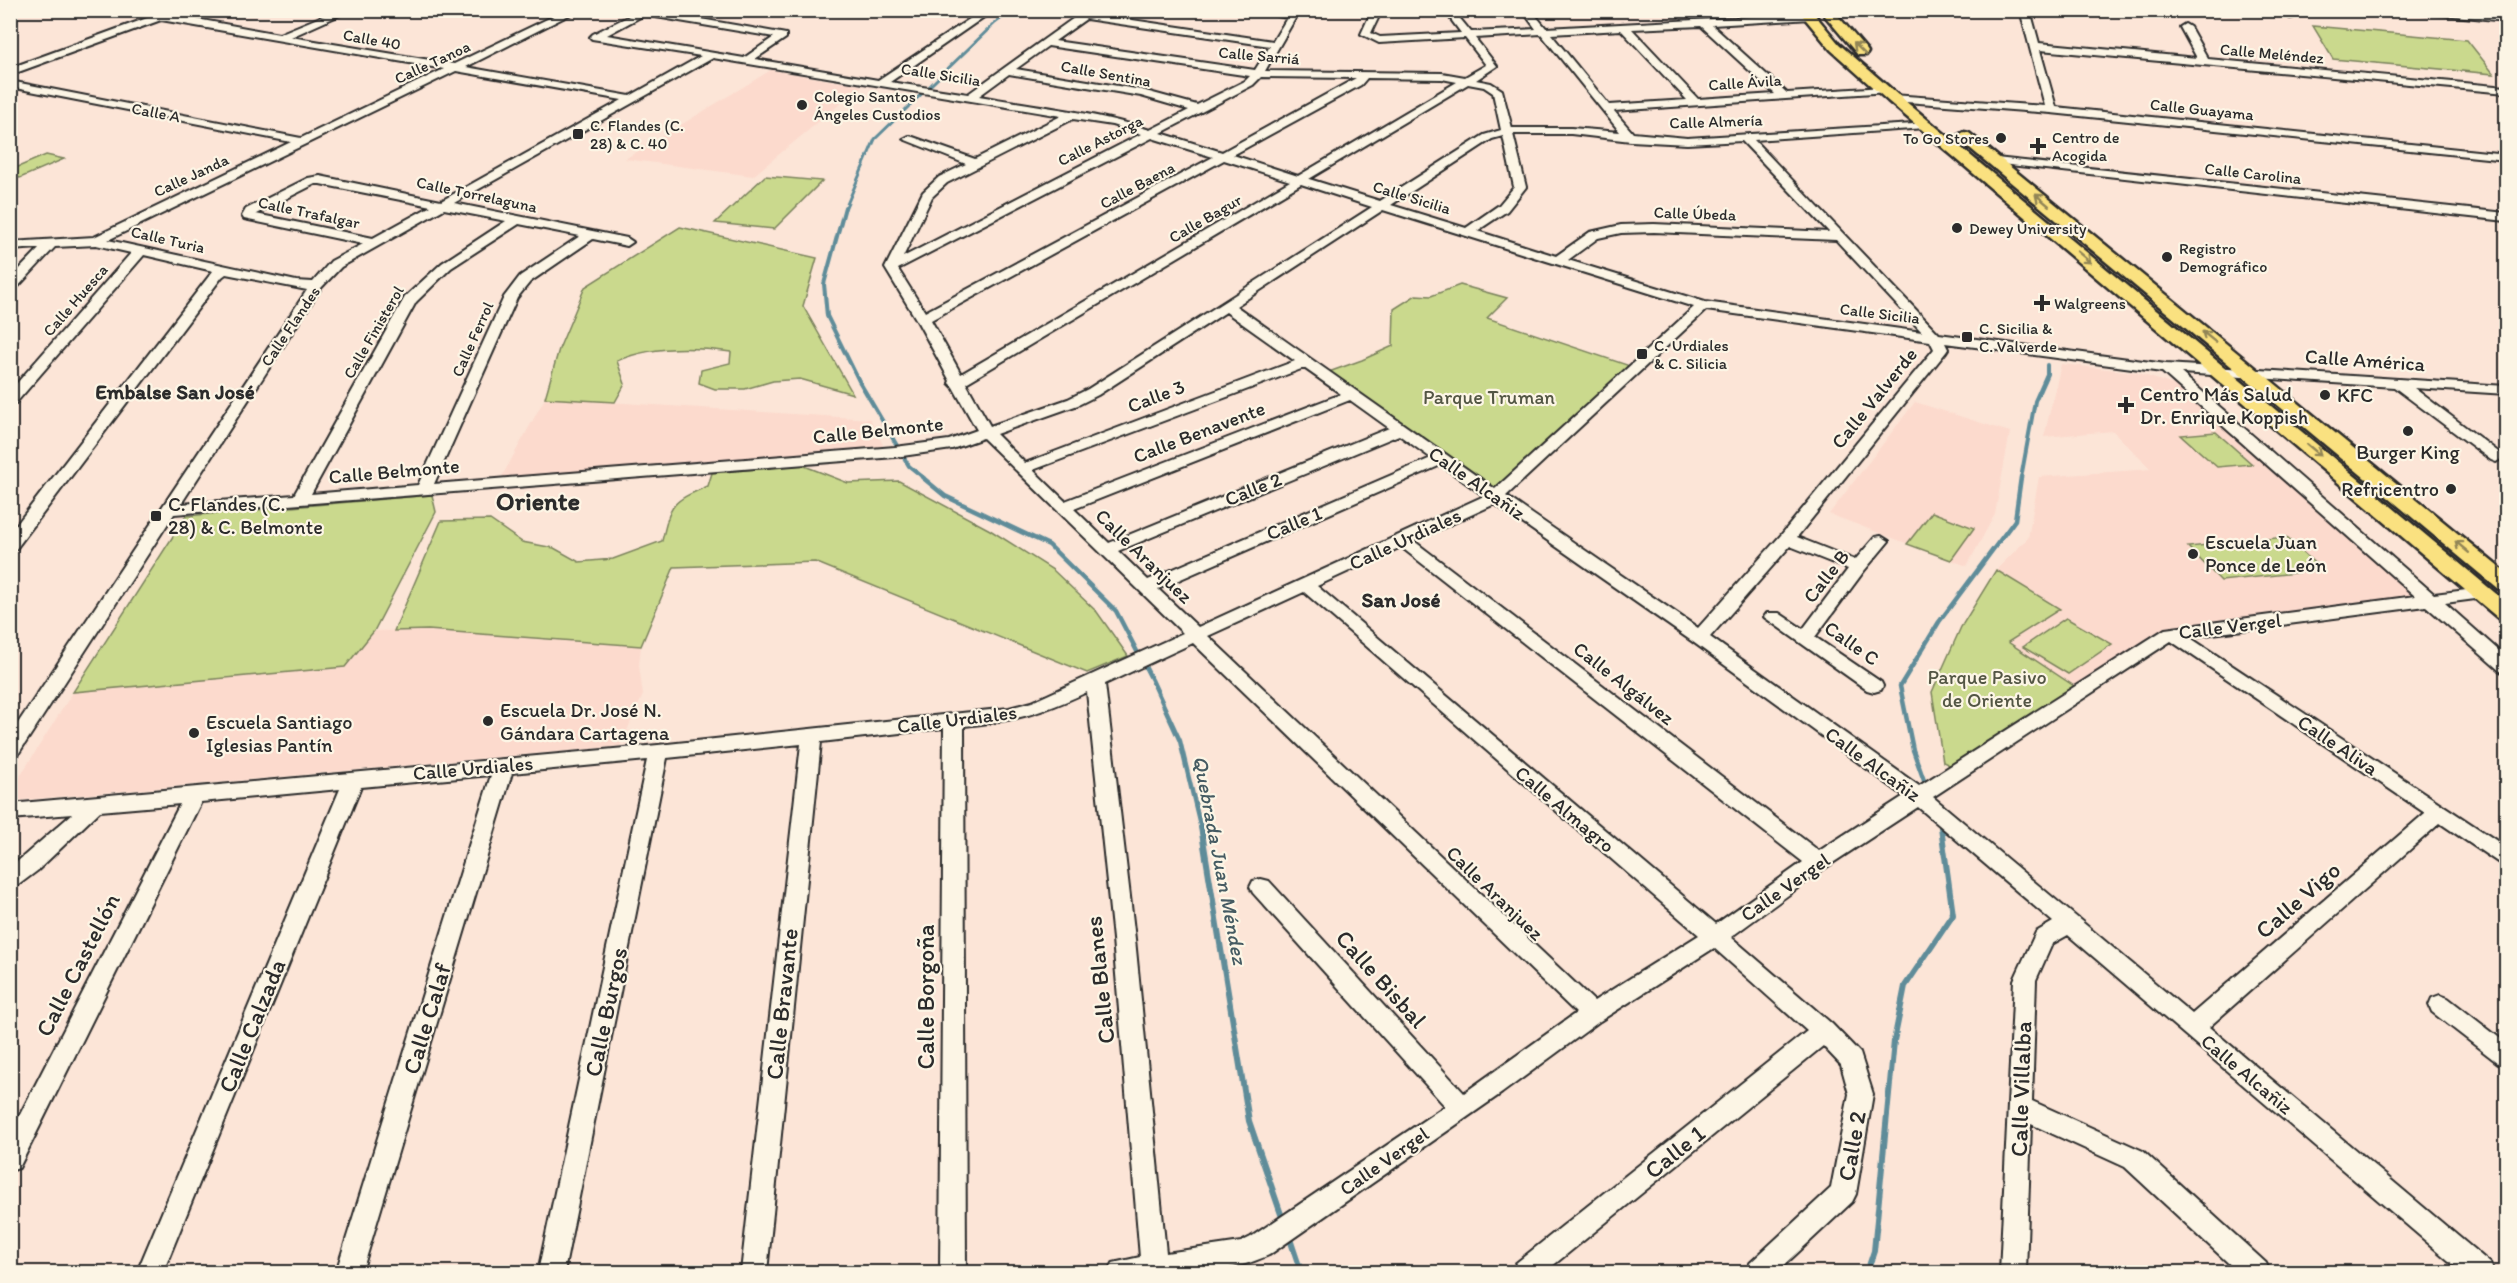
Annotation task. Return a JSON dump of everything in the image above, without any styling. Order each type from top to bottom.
[{"type":"main road","points":[[1826,10],[1859,49],[1941,118]]},
{"type":"main road","points":[[1806,14],[1835,47],[1888,94],[1926,124],[1947,132],[1996,161],[2506,584]]},
{"type":"main road","points":[[1947,132],[2221,372],[2506,613]]},
{"type":"street","name":"Calle 40","points":[[135,10],[160,17],[630,100]]},
{"type":"street","points":[[279,38],[347,10]]},
{"type":"street","name":"Calle Tanoa","points":[[301,141],[575,10]]},
{"type":"street","points":[[628,10],[783,36],[747,60]]},
{"type":"street","points":[[882,82],[990,10]]},
{"type":"street","points":[[1256,10],[1295,13]]},
{"type":"street","points":[[1377,10],[1366,34],[1379,39],[1624,27],[1806,14]]},
{"type":"street","points":[[1448,10],[1468,35]]},
{"type":"street","points":[[1526,10],[1631,138]]},
{"type":"street","points":[[2025,10],[2051,110]]},
{"type":"street","points":[[2422,10],[2488,14],[2506,18]]},
{"type":"street","points":[[584,40],[644,12]]},
{"type":"street","points":[[971,97],[1088,13],[1276,44]]},
{"type":"street","name":"Calle Astorga","points":[[891,268],[1249,83],[1258,74],[1295,13]]},
{"type":"street","points":[[10,72],[160,17]]},
{"type":"street","points":[[1703,22],[1784,96]]},
{"type":"street","points":[[1624,27],[1695,102]]},
{"type":"street","points":[[2185,27],[2204,62]]},
{"type":"street","name":"Calle Bagur","points":[[956,383],[1492,66],[1468,35]]},
{"type":"street","name":"Calle Sicilia","points":[[596,36],[1114,122],[1703,306],[1936,339],[2166,368],[2221,372]]},
{"type":"street","name":"Calle Sarriá","points":[[1047,43],[1258,74],[1443,76],[1469,80],[1487,85],[1497,92],[1508,131]]},
{"type":"street","name":"Calle Meléndez","points":[[2034,46],[2506,90]]},
{"type":"street","name":"Calle Flandes","points":[[10,751],[316,286],[336,264],[713,54]]},
{"type":"street","name":"Calle Sentina","points":[[1007,71],[1142,93],[1198,109]]},
{"type":"street","name":"Calle Baena","points":[[922,319],[1224,156],[1357,82],[1364,75]]},
{"type":"street","name":"Calle A","points":[[10,84],[301,141]]},
{"type":"street","name":"Calle Guayama","points":[[1888,94],[1917,100],[2051,110],[2506,157]]},
{"type":"street","name":"Calle Ávila","points":[[1608,108],[1784,96],[1888,94]]},
{"type":"street","points":[[891,268],[927,195],[943,180],[1074,114]]},
{"type":"street","name":"Calle Almería","points":[[1508,131],[1571,131],[1631,138],[1687,141],[1926,124]]},
{"type":"street","points":[[1467,233],[1503,208],[1520,187],[1508,131]]},
{"type":"street","name":"Calle Belmonte","points":[[168,510],[878,453],[952,444],[1073,402],[1093,392],[1488,137],[1508,131]]},
{"type":"street","name":"Calle Valverde","points":[[1699,638],[1787,539],[1941,349],[1936,339],[1745,137]]},
{"type":"street","points":[[909,139],[975,163]]},
{"type":"street","name":"Calle Janda","points":[[96,241],[301,141]]},
{"type":"street","name":"Calle Carolina","points":[[1996,161],[2506,217]]},
{"type":"street","name":"Calle Torrelaguna","points":[[320,180],[627,242]]},
{"type":"street","name":"Calle Trafalgar","points":[[320,180],[281,196],[250,212],[248,216],[374,242]]},
{"type":"street","name":"Calle Finisterol","points":[[300,499],[410,300],[429,278],[459,254],[517,220]]},
{"type":"street","name":"Calle Úbeda","points":[[1557,261],[1593,236],[1621,228],[1840,236]]},
{"type":"street","name":"Calle Ferrol","points":[[424,489],[511,297],[525,279],[590,235]]},
{"type":"street","name":"Calle Turia","points":[[10,246],[96,241],[296,285],[316,286]]},
{"type":"street","points":[[10,287],[51,244]]},
{"type":"street","name":"Calle Huesca","points":[[10,401],[136,254],[143,250]]},
{"type":"street","name":"Calle Aranjuez","points":[[891,268],[986,433],[1145,588],[1592,1014]]},
{"type":"street","points":[[10,545],[217,274],[224,269]]},
{"type":"street","name":"Calle Alcañiz","points":[[1227,306],[1699,638],[1920,797],[2481,1272]]},
{"type":"street","name":"Calle Urdiales","points":[[10,812],[658,752],[1009,715],[1038,707],[1496,497],[1703,306]]},
{"type":"street","name":"Calle 3","points":[[1022,469],[1306,362]]},
{"type":"street","points":[[2166,368],[2506,667]]},
{"type":"street","name":"Calle América","points":[[2221,372],[2506,390]]},
{"type":"street","points":[[2398,383],[2496,457]]},
{"type":"street","name":"Calle Benavente","points":[[1062,507],[1351,395]]},
{"type":"street","name":"Calle 2","points":[[1106,549],[1400,429]]},
{"type":"street","name":"Calle 1","points":[[1145,588],[1443,459]]},
{"type":"street","points":[[1787,539],[1858,567]]},
{"type":"street","name":"Calle Algálvez","points":[[1403,540],[1818,862]]},
{"type":"street","name":"Calle B","points":[[1805,638],[1858,567],[1881,541]]},
{"type":"street","name":"Calle Almagro","points":[[1306,585],[1824,1031]]},
{"type":"street","name":"Calle Vergel","points":[[1122,1272],[1154,1271],[1243,1254],[1260,1246],[1494,1086],[1592,1014],[1715,936],[1818,862],[2171,633],[2483,593]]},
{"type":"street","name":"Calle C","points":[[1773,618],[1874,687]]},
{"type":"street","name":"Calle Aliva","points":[[2171,633],[2506,857]]},
{"type":"street","name":"Calle Blanes","points":[[1103,679],[1154,1271]]},
{"type":"street","points":[[10,726],[35,713]]},
{"type":"street","name":"Calle Borgoña","points":[[953,1272],[954,721]]},
{"type":"street","name":"Calle Bravante","points":[[754,1272],[812,735]]},
{"type":"street","name":"Calle Burgos","points":[[551,1272],[658,752]]},
{"type":"street","name":"Calle Calaf","points":[[349,1272],[504,765]]},
{"type":"street","name":"Calle Calzada","points":[[150,1272],[354,780]]},
{"type":"street","name":"Calle Castellón","points":[[10,1160],[16,1138],[194,795]]},
{"type":"street","points":[[10,880],[30,866],[93,806]]},
{"type":"street","name":"Calle Vigo","points":[[2192,1028],[2439,813]]},
{"type":"street","name":"Calle Bisbal","points":[[1261,887],[1461,1107]]},
{"type":"street","name":"Calle Villalba","points":[[2013,1272],[2025,980],[2044,938],[2069,923]]},
{"type":"street","points":[[2440,1005],[2506,1056]]},
{"type":"street","name":"Calle 2","points":[[1760,1272],[1843,1194],[1861,1094],[1852,1060],[1824,1031]]},
{"type":"street","name":"Calle 1","points":[[1525,1272],[1824,1031]]},
{"type":"street","points":[[2020,1107],[2134,1159],[2257,1272]]},
{"type":"shaded area","points":[[771,70],[862,86],[753,176],[625,159]]},
{"type":"shaded area","name":"Escuela Juan Ponce de León","points":[[2061,364],[2135,372],[2180,387],[2422,597],[2164,629],[2077,688],[2008,642],[1996,570],[2028,538],[2039,477],[2151,469],[2113,431],[2044,437]]},
{"type":"shaded area","points":[[545,398],[870,419],[884,447],[500,480]]},
{"type":"shaded area","points":[[1915,402],[2010,432],[1995,514],[1967,566],[1829,514]]},
{"type":"shaded area","points":[[428,630],[641,646],[639,665],[643,695],[620,746],[11,801],[10,792],[73,692],[345,667],[374,631]]},
{"type":"green space","points":[[2313,26],[2467,40],[2494,74],[2333,59]]},
{"type":"green space","points":[[46,155],[64,159],[20,178],[11,176],[11,170]]},
{"type":"green space","points":[[765,176],[822,181],[774,229],[715,223]]},
{"type":"green space","points":[[680,227],[817,258],[803,306],[853,394],[800,379],[773,381],[745,389],[715,389],[699,383],[701,370],[730,363],[731,352],[673,349],[630,356],[617,361],[625,384],[615,402],[545,398],[559,349],[585,287]]},
{"type":"green space","name":"Parque Truman","points":[[1460,285],[1507,298],[1487,318],[1627,365],[1630,370],[1501,487],[1488,487],[1326,373],[1393,346],[1394,309],[1416,295],[1431,296]]},
{"type":"green space","points":[[2216,432],[2252,464],[2217,467],[2181,435]]},
{"type":"green space","points":[[802,465],[848,483],[899,481],[990,530],[1053,570],[1097,612],[1128,656],[1087,673],[815,562],[674,567],[641,646],[428,630],[394,631],[441,521],[490,520],[522,542],[554,548],[579,562],[613,559],[662,541],[674,505],[686,496],[708,486],[712,473]]},
{"type":"green space","points":[[432,495],[436,512],[374,631],[345,667],[73,692],[186,516]]},
{"type":"green space","points":[[1932,512],[1974,528],[1951,560],[1907,544]]},
{"type":"green space","points":[[2286,537],[2322,570],[2221,581],[2188,547]]},
{"type":"green space","name":"Parque Pasivo de Oriente","points":[[1996,570],[2060,609],[2008,642],[2077,688],[1956,768],[1943,762],[1932,692],[1961,627]]},
{"type":"green space","points":[[2066,618],[2112,644],[2068,674],[2023,647]]},
{"type":"waterway","name":"Quebrada Juan Méndez","points":[[845,209],[875,139],[995,23],[1012,10]]},
{"type":"waterway","name":"Quebrada Juan Méndez","points":[[845,207],[824,284],[827,316],[859,381],[909,466],[924,478]]},
{"type":"waterway","points":[[2021,478],[2035,401],[2047,374],[2047,365]]},
{"type":"waterway","name":"Quebrada Juan Méndez","points":[[922,477],[945,496],[1049,545],[1116,611],[1152,680],[1180,741],[1201,829]]},
{"type":"waterway","points":[[1926,786],[1913,750],[1900,686],[1939,622],[2015,520],[2021,477]]},
{"type":"waterway","points":[[1939,822],[1942,829]]},
{"type":"waterway","name":"Quebrada Juan Méndez","points":[[1201,827],[1249,1121],[1283,1220]]},
{"type":"waterway","points":[[1867,1272],[1874,1251],[1894,1041],[1905,986],[1953,915],[1941,827]]},
{"type":"waterway","name":"Quebrada Juan Méndez","points":[[1289,1236],[1301,1272]]},
{"type":"place","name":"Colegio Santos Ángeles Custodios","points":[[802,105]]},
{"type":"place","name":"C. Flandes (C. 28) & C. 40","points":[[578,134]]},
{"type":"place","name":"To Go Stores","points":[[2001,138]]},
{"type":"place","name":"Centro de Acogida","points":[[2038,146]]},
{"type":"place","name":"Dewey University","points":[[1957,228]]},
{"type":"place","name":"Registro Demográfico","points":[[2167,257]]},
{"type":"place","name":"Walgreens","points":[[2042,303]]},
{"type":"place","name":"C. Sicilia & C. Valverde","points":[[1967,337]]},
{"type":"place","name":"C. Urdiales & C. Silicia","points":[[1642,354]]},
{"type":"place","name":"KFC","points":[[2325,395]]},
{"type":"place","name":"Centro Más Salud Dr. Enrique Koppish","points":[[2126,405]]},
{"type":"place","name":"Burger King","points":[[2408,431]]},
{"type":"place","name":"Refricentro","points":[[2451,489]]},
{"type":"place","name":"C. Flandes (C. 28) & C. Belmonte","points":[[156,516]]},
{"type":"place","name":"Escuela Juan Ponce de León","points":[[2193,554]]},
{"type":"place","name":"Escuela Dr. José N. Gándara Cartagena","points":[[488,721]]},
{"type":"place","name":"Escuela Santiago Iglesias Pantín","points":[[194,733]]},
{"type":"district","name":"Embalse San José","points":[[175,392]]},
{"type":"district","name":"Oriente","points":[[538,501]]},
{"type":"district","name":"San José","points":[[1401,600]]}]
